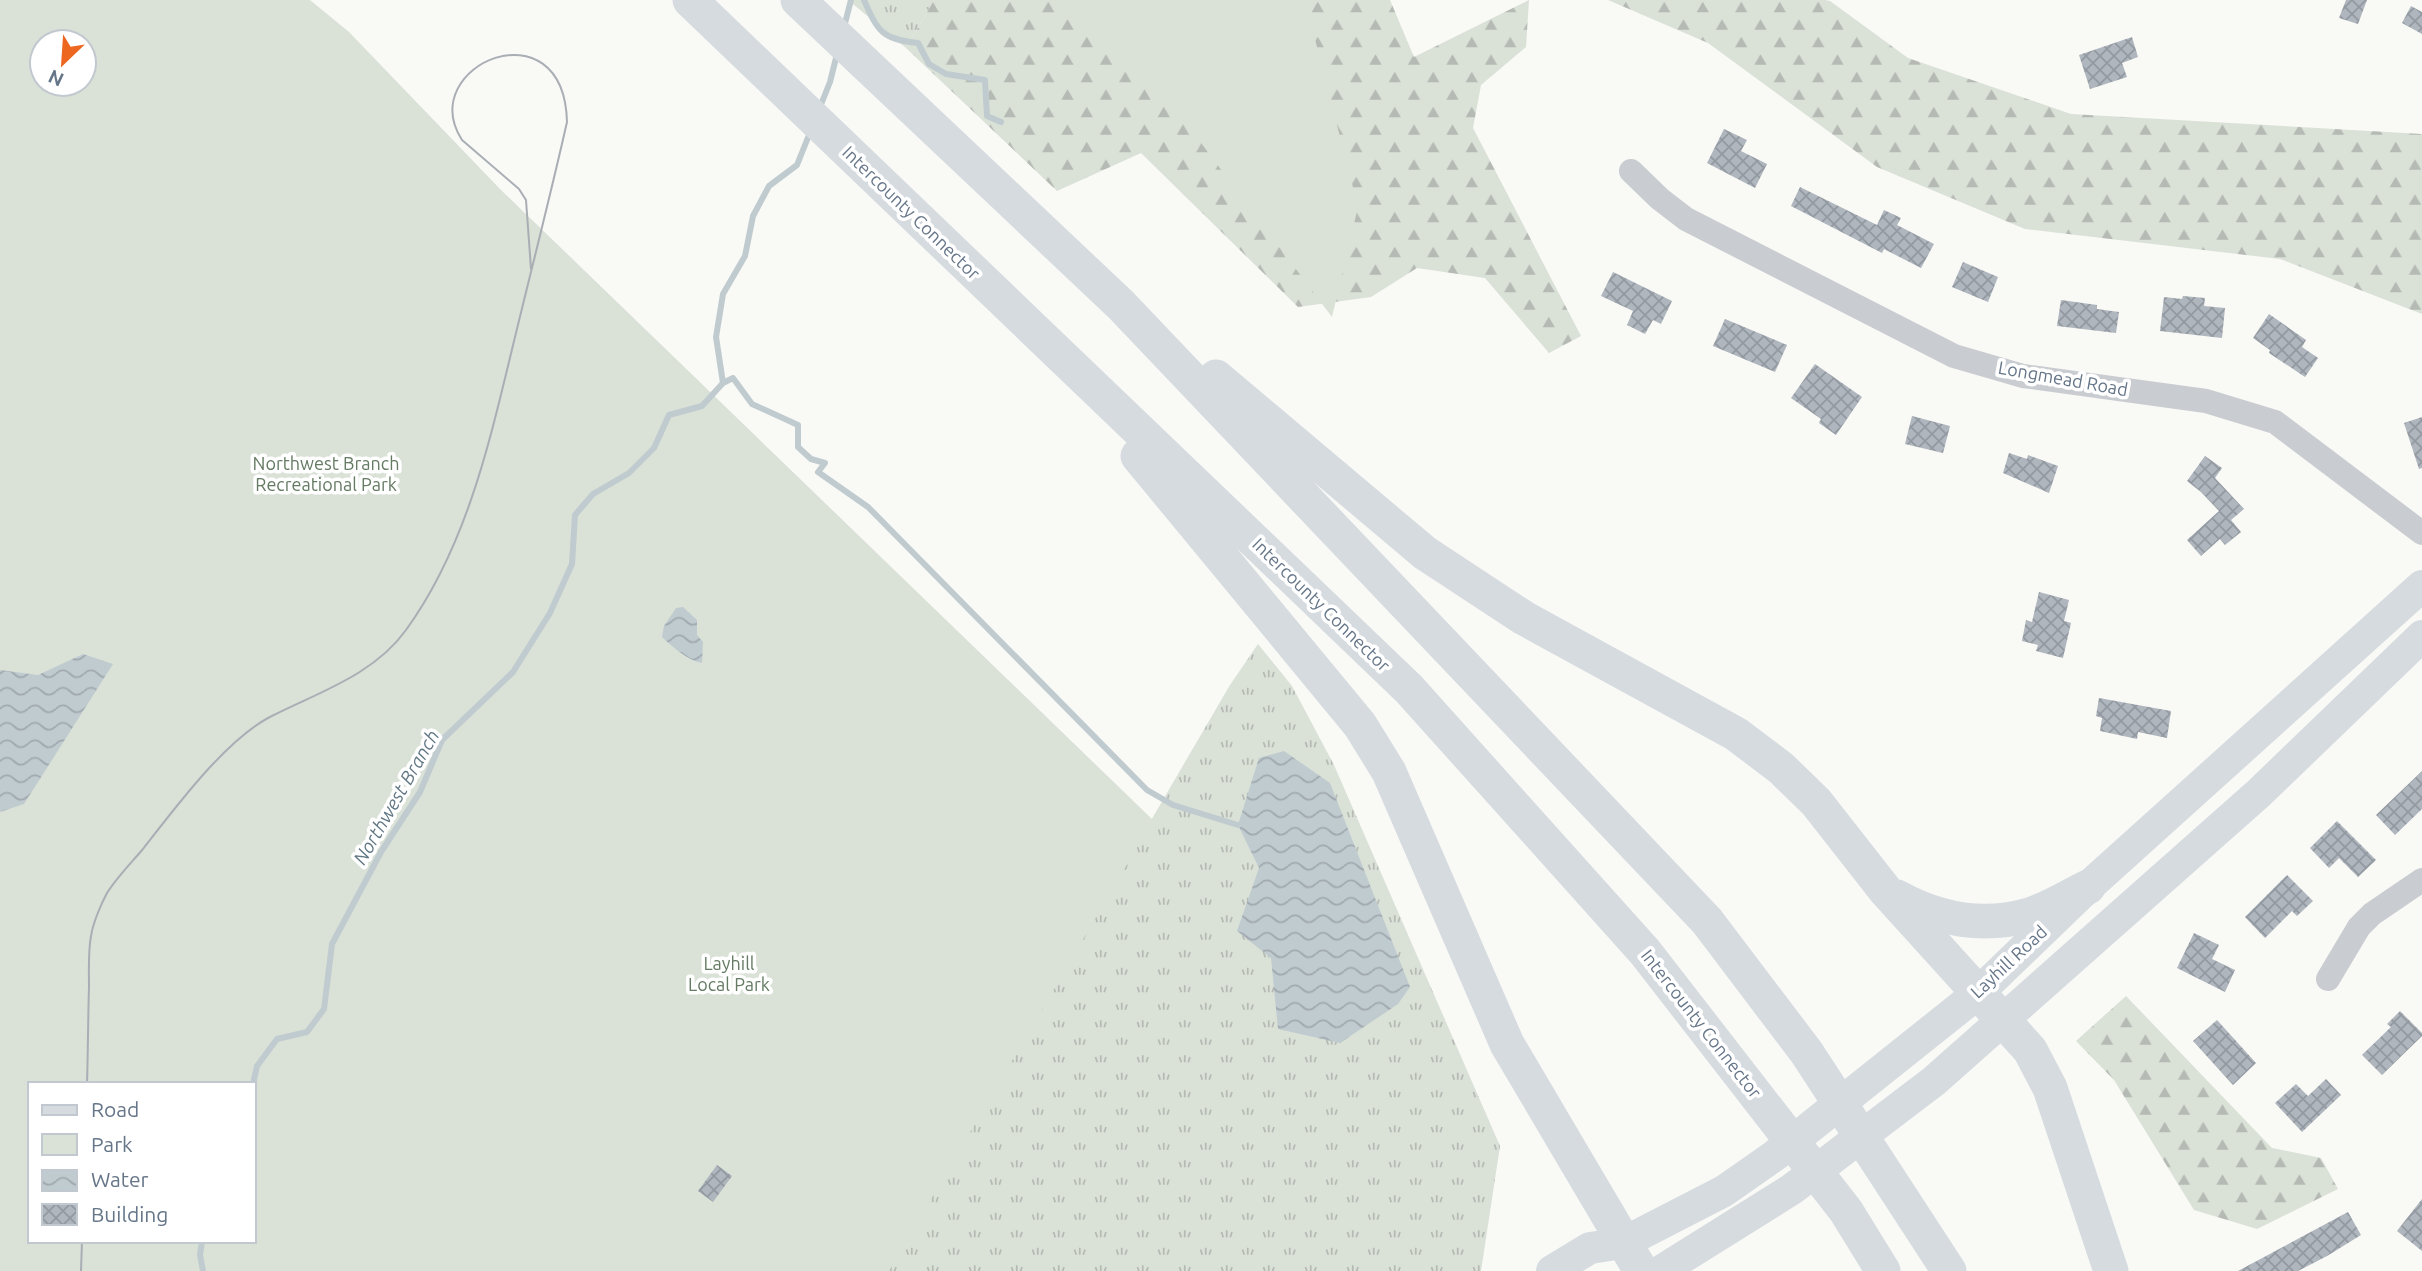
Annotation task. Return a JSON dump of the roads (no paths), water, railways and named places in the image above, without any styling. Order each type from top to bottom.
[{"type":"highway","name":"Intercounty Connector","points":[[690,0],[1409,689],[1645,952],[1846,1211],[1882,1271]]},
{"type":"highway","points":[[798,0],[1121,305],[1707,921],[1807,1053],[1949,1271]]},
{"type":"highway","points":[[1121,305],[1235,392],[1424,553],[1524,618],[1736,734],[1781,768],[1816,802],[1885,890],[2030,1050],[2050,1088],[2111,1271]]},
{"type":"highway","points":[[1035,332],[1360,724],[1389,772],[1507,1044],[1632,1257]]},
{"type":"highway","points":[[1885,890],[1923,911],[1987,922],[2029,915],[2088,887]]},
{"type":"main road","name":"Layhill Road","points":[[1552,1271],[1590,1248],[1632,1257],[1774,1156],[1977,994],[2088,887],[2422,586]]},
{"type":"main road","points":[[1661,1271],[1698,1246],[1742,1222],[1843,1152],[1934,1081],[2259,793],[2422,636]]},
{"type":"street","name":"Longmead Road","points":[[1631,171],[1686,219],[1954,356],[2023,376],[2206,401],[2275,422],[2422,533]]},
{"type":"street","points":[[2328,979],[2366,920],[2422,880]]},
{"type":"water","points":[[683,607],[697,620],[697,635],[703,642],[702,663],[686,656],[662,637],[664,626],[676,608]]},
{"type":"water","points":[[83,654],[113,664],[24,804],[0,812],[0,670],[38,675]]},
{"type":"water","points":[[1284,751],[1330,783],[1410,987],[1398,1004],[1340,1043],[1278,1029],[1271,958],[1237,931],[1259,868],[1238,825],[1259,758]]},
{"type":"waterway","name":"Northwest Branch","points":[[844,27],[851,0]]},
{"type":"waterway","points":[[864,0],[873,20],[883,32],[896,39],[918,43],[929,64],[946,74],[985,80],[987,116],[1001,122]]},
{"type":"waterway","name":"Northwest Branch","points":[[820,107],[837,54]]},
{"type":"waterway","name":"Northwest Branch","points":[[253,1082],[257,1066],[277,1039],[307,1032],[324,1009],[332,944],[381,852],[420,792],[442,740],[513,672],[550,613],[572,564],[575,515],[593,494],[629,473],[654,448],[669,415],[702,406],[723,383],[716,337],[723,294],[745,256],[753,216],[769,186],[797,165],[811,130]]},
{"type":"waterway","points":[[723,383],[733,378],[752,404],[798,425],[798,447],[811,459],[825,463],[818,472],[868,507],[1147,790],[1173,805],[1238,825]]},
{"type":"waterway","name":"Northwest Branch","points":[[202,1243],[200,1255],[203,1271]]},
{"type":"tram line","points":[[87,1082],[90,942],[98,914],[111,887],[201,777],[234,743],[268,718],[343,682],[393,646],[428,596],[462,525],[487,449],[567,122],[560,85],[543,64],[520,55],[495,58],[473,70],[458,89],[453,113],[462,140],[519,189],[526,200],[531,269]]},
{"type":"tram line","points":[[81,1271],[82,1243]]},
{"type":"park label","name":"Northwest Branch Recreational Park","points":[[326,474]]},
{"type":"park label","name":"Layhill Local Park","points":[[729,974]]}]
